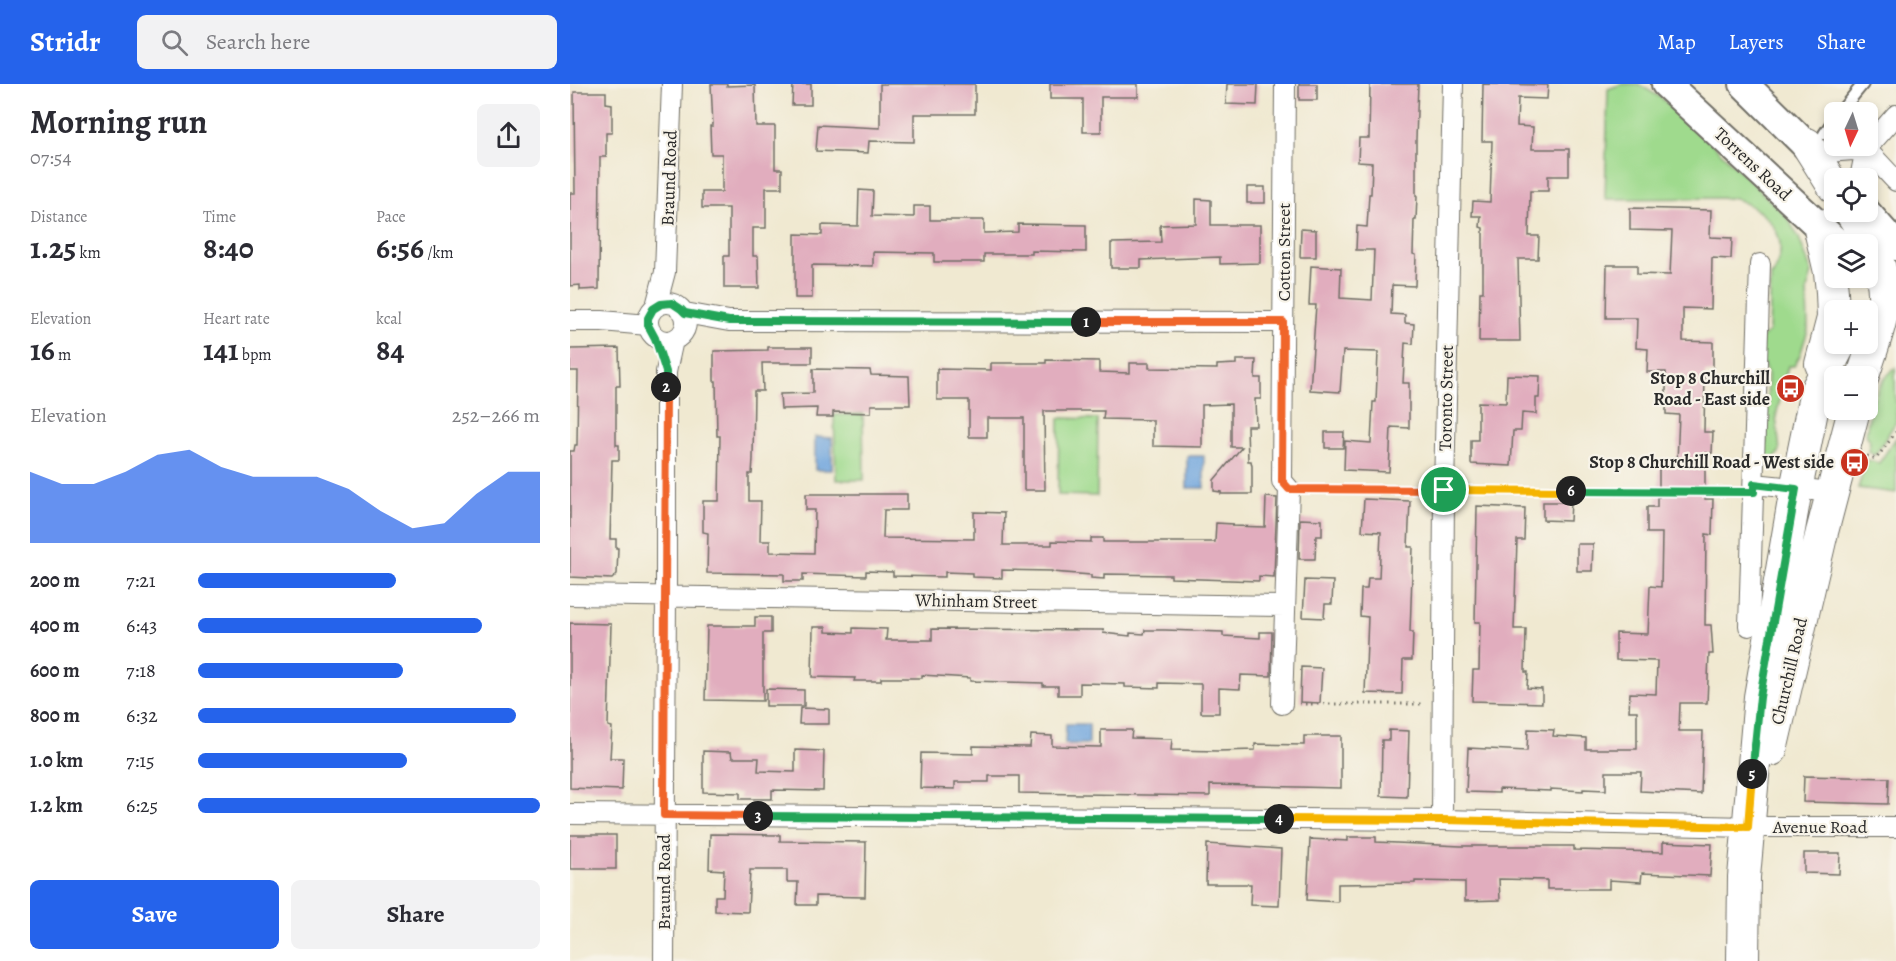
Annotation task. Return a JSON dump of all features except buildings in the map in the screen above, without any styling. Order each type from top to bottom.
[{"type":"main road","name":"Torrens Road","points":[[1666,84],[1827,234]]},
{"type":"main road","points":[[1744,84],[1815,144],[1831,168]]},
{"type":"main road","points":[[1815,144],[1826,168]]},
{"type":"main road","points":[[1857,222],[1875,256],[1886,289],[1876,359]]},
{"type":"main road","points":[[1875,222],[1896,246]]},
{"type":"main road","points":[[1816,391],[1826,340],[1833,318],[1831,288]]},
{"type":"main road","points":[[1867,300],[1870,296],[1886,289]]},
{"type":"main road","name":"Churchill Road","points":[[1761,961],[1756,826],[1760,697],[1796,489],[1816,391],[1835,354]]},
{"type":"main road","name":"Churchill Road","points":[[1743,961],[1744,877],[1769,759],[1851,420]]},
{"type":"street","name":"Braund Road","points":[[664,961],[665,272],[672,84]]},
{"type":"street","name":"Cotton Street","points":[[1282,704],[1289,489],[1282,481],[1285,84]]},
{"type":"street","name":"Toronto Street","points":[[1442,820],[1444,490],[1453,84]]},
{"type":"street","points":[[1878,135],[1896,115]]},
{"type":"street","points":[[1815,144],[1824,145]]},
{"type":"street","points":[[1873,156],[1896,181]]},
{"type":"street","points":[[1749,626],[1760,264]]},
{"type":"street","points":[[570,321],[1283,322]]},
{"type":"street","points":[[1754,488],[1832,492]]},
{"type":"street","name":"Whinham Street","points":[[570,595],[1285,606]]},
{"type":"street","name":"Avenue Road","points":[[570,814],[1442,820],[1896,827]]},
{"type":"lane","points":[[1848,102],[1863,84]]},
{"type":"lane","points":[[1815,144],[1824,132]]},
{"type":"path","points":[[1866,456],[1876,459],[1896,432]]},
{"type":"path","points":[[1289,489],[1754,488]]},
{"type":"path","points":[[1282,704],[1443,704]]},
{"type":"green space","points":[[1622,84],[1638,84],[1660,97],[1701,133],[1787,217],[1799,238],[1812,273],[1807,290],[1808,330],[1794,366],[1788,366],[1776,416],[1780,451],[1772,460],[1760,454],[1766,444],[1768,374],[1760,359],[1761,339],[1769,332],[1771,275],[1779,261],[1779,238],[1767,218],[1734,198],[1605,199],[1608,89]]},
{"type":"green space","points":[[1895,368],[1896,422],[1875,455],[1868,452],[1870,441],[1866,434],[1868,420],[1878,420],[1878,390]]},
{"type":"green space","points":[[863,414],[864,480],[836,480],[834,415]]},
{"type":"green space","points":[[1059,418],[1098,419],[1097,496],[1058,495]]},
{"type":"green space","points":[[1896,438],[1896,493],[1858,488],[1867,460],[1879,463]]},
{"type":"water","points":[[815,437],[832,438],[832,470],[815,470]]},
{"type":"water","points":[[1187,456],[1204,456],[1204,488],[1187,488]]},
{"type":"water","points":[[1066,724],[1089,724],[1089,744],[1065,744]]},
{"type":"place","name":"Stop 8 Churchill Road - East side","points":[[1791,388]]},
{"type":"place","name":"Stop 8 Churchill Road - West side","points":[[1855,462]]},
{"type":"route","points":[[672,303],[685,313],[729,321],[1283,322],[1282,481],[1289,489],[1444,490],[1754,492],[1754,484],[1796,489],[1760,697],[1748,827],[1442,820],[664,815],[666,372],[655,338],[648,325],[648,318],[656,306],[672,303]]}]
